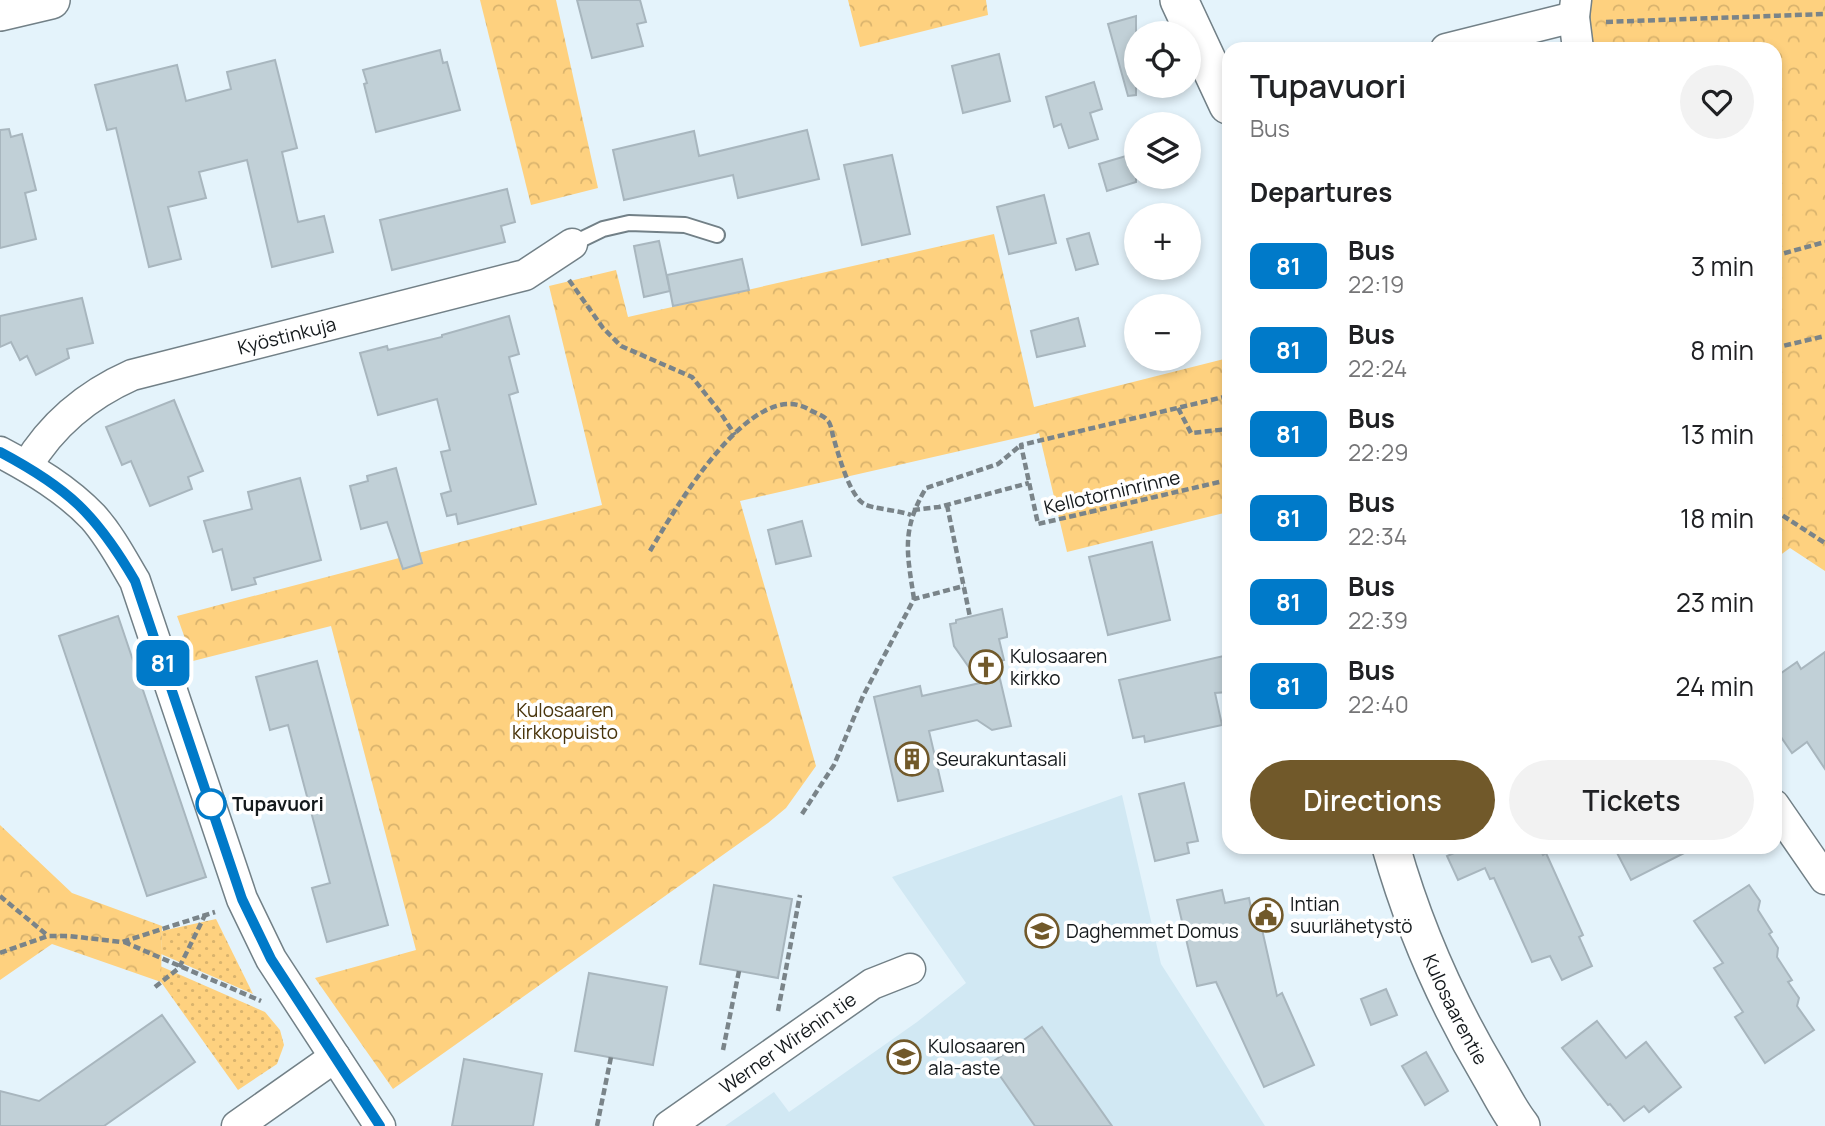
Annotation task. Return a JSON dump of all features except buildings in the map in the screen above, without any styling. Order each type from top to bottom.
[{"type":"street","points":[[0,12],[51,0]]},
{"type":"street","points":[[1179,0],[1222,92]]},
{"type":"street","points":[[1468,42],[1575,8],[1577,42]]},
{"type":"street","name":"Kyöstinkuja","points":[[27,466],[38,446],[80,404],[132,375],[525,275],[562,251]]},
{"type":"street","points":[[0,452],[65,491],[94,519],[135,581],[242,899],[271,959],[380,1126]]},
{"type":"street","points":[[1782,817],[1825,879]]},
{"type":"street","name":"Kulosaarentie","points":[[1393,854],[1432,966],[1469,1040],[1521,1126]]},
{"type":"street","name":"Werner Wirénin tie","points":[[669,1126],[872,984],[910,969]]},
{"type":"street","points":[[237,1126],[335,1057]]},
{"type":"lane","points":[[562,251],[603,229],[629,223],[685,225],[717,235]]},
{"type":"path","points":[[1575,8],[1597,23],[1825,14]]},
{"type":"path","points":[[1782,254],[1825,243]]},
{"type":"path","points":[[562,251],[604,328],[621,346],[692,377],[720,412],[734,435]]},
{"type":"path","points":[[1782,346],[1825,336]]},
{"type":"path","points":[[802,814],[834,765],[863,696],[914,599],[906,551],[912,512],[926,488],[998,464],[1021,445],[1222,397]]},
{"type":"path","points":[[650,551],[697,478],[734,435],[758,414],[776,405],[801,404],[828,421],[855,494],[865,505],[912,512],[1029,483]]},
{"type":"path","points":[[1178,408],[1191,433],[1222,430]]},
{"type":"path","name":"Kellotorninrinne","points":[[1021,445],[1038,524],[1222,481]]},
{"type":"path","points":[[947,505],[970,617]]},
{"type":"path","points":[[1782,515],[1825,543]]},
{"type":"path","points":[[914,599],[964,586]]},
{"type":"path","points":[[778,1014],[800,895]]},
{"type":"path","points":[[0,896],[48,936]]},
{"type":"path","points":[[122,942],[222,910],[242,899]]},
{"type":"path","points":[[155,987],[179,968],[205,915]]},
{"type":"path","points":[[0,953],[48,936],[122,942],[271,1005],[299,1002]]},
{"type":"path","points":[[722,1055],[739,971]]},
{"type":"path","points":[[597,1126],[611,1058]]},
{"type":"shaded area","name":"Daghemmet Domus","points":[[1122,795],[1161,964],[1265,1126],[725,1126],[774,1092],[789,1112],[917,1022],[966,983],[892,877]]},
{"type":"green space","points":[[480,0],[556,0],[598,188],[531,205]]},
{"type":"green space","points":[[848,0],[986,0],[988,15],[860,47]]},
{"type":"green space","points":[[1588,0],[1825,0],[1825,571],[1790,548],[1782,554],[1782,42],[1590,42]]},
{"type":"green space","name":"Kulosaaren kirkkopuisto","points":[[994,234],[1034,407],[1177,371],[1201,371],[1201,365],[1222,360],[1222,513],[1067,552],[1039,433],[740,501],[816,766],[786,808],[768,823],[393,1089],[315,978],[416,950],[331,626],[193,661],[177,616],[602,505],[549,286],[616,270],[628,317]]},
{"type":"green space","points":[[0,825],[72,893],[162,926],[161,982],[52,944],[0,980]]},
{"type":"green space","points":[[216,919],[253,994],[161,954],[162,931]]},
{"type":"green space","points":[[160,966],[265,1012],[280,1030],[284,1045],[277,1064],[238,1090],[161,982]]},
{"type":"bus line","name":"81","points":[[0,452],[65,491],[94,519],[135,581],[242,899],[271,959],[380,1126]]},
{"type":"place","name":"Kulosaaren kirkko","points":[[986,667]]},
{"type":"place","name":"Seurakuntasali","points":[[912,759]]},
{"type":"place","name":"Tupavuori","points":[[211,804]]},
{"type":"place","name":"Intian suurlähetystö","points":[[1266,915]]},
{"type":"place","name":"Daghemmet Domus","points":[[1042,931]]},
{"type":"place","name":"Kulosaaren ala-aste","points":[[904,1057]]}]
